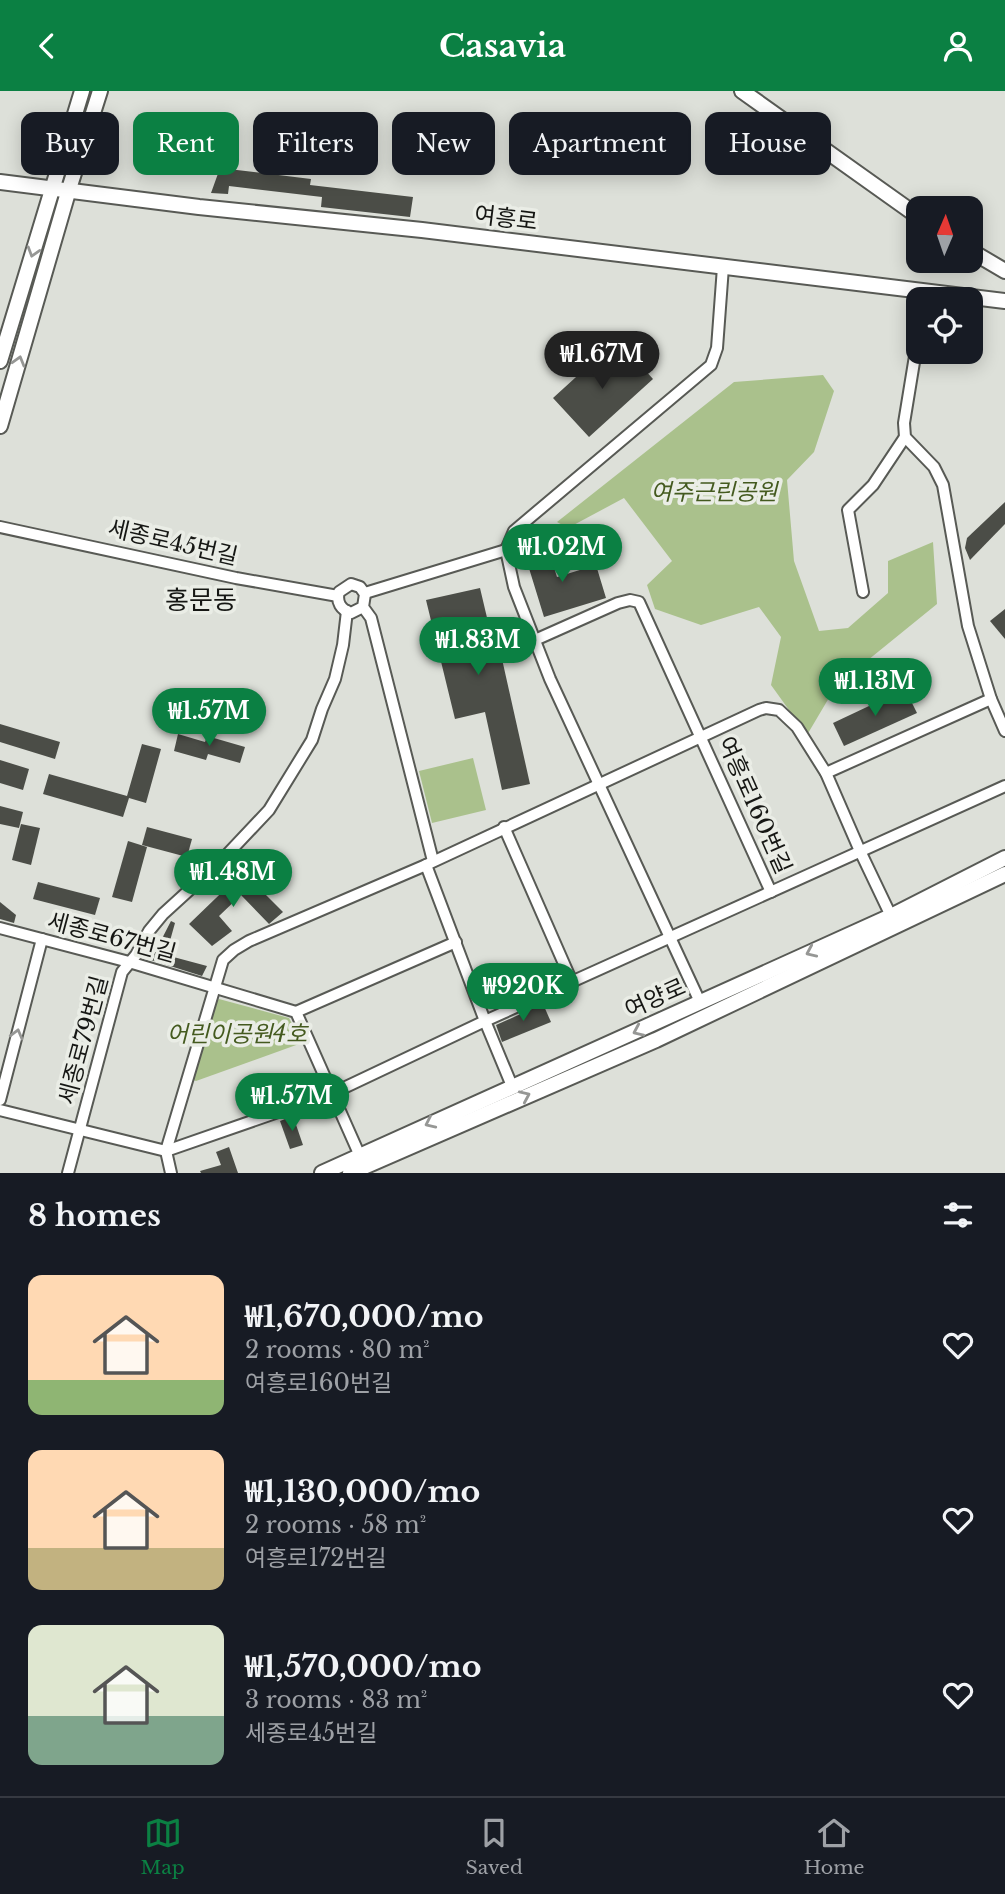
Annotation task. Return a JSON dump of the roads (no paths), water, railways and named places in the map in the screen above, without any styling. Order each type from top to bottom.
[{"type":"street","points":[[0,361],[82,91]]},
{"type":"street","points":[[0,426],[100,91]]},
{"type":"street","points":[[742,91],[906,208]]},
{"type":"street","name":"여흥로","points":[[0,181],[199,207],[408,228],[906,292]]},
{"type":"street","points":[[984,259],[1005,271]]},
{"type":"street","points":[[703,1009],[535,640],[514,587],[506,550],[514,531],[711,365],[717,348],[723,267]]},
{"type":"street","name":"여흥로","points":[[983,299],[1005,301]]},
{"type":"street","points":[[863,591],[848,510],[873,485],[905,437],[914,364]]},
{"type":"street","points":[[905,437],[934,467],[943,485],[965,614],[991,699],[1005,731]]},
{"type":"street","name":"세종로45번길","points":[[0,527],[236,578],[338,596]]},
{"type":"street","points":[[365,593],[506,550]]},
{"type":"street","points":[[363,607],[356,612],[346,611],[340,605],[338,596],[342,588],[351,584],[360,587],[365,593],[363,607],[371,618],[429,863],[485,1021],[512,1086]]},
{"type":"street","name":"여흥로160번길","points":[[535,640],[618,603],[630,600],[639,602],[771,892]]},
{"type":"street","points":[[130,963],[163,914],[220,862],[269,810],[312,740],[335,679],[343,646],[346,611]]},
{"type":"street","points":[[826,773],[991,699]]},
{"type":"street","name":"여흥로160번길","points":[[429,863],[766,708],[779,710],[797,727],[826,773],[891,916]]},
{"type":"street","points":[[860,852],[1005,786]]},
{"type":"street","points":[[504,827],[572,982]]},
{"type":"street","name":"여흥로160번길","points":[[485,1021],[860,852]]},
{"type":"street","name":"여양로","points":[[322,1173],[512,1086],[703,1009],[1005,858]]},
{"type":"street","points":[[171,1173],[166,1151],[223,960],[233,950],[249,941],[429,863]]},
{"type":"street","name":"여양로","points":[[350,1173],[703,1009],[1005,874]]},
{"type":"street","name":"세종로67번길","points":[[0,928],[296,1012]]},
{"type":"street","points":[[0,1100],[42,939]]},
{"type":"street","points":[[360,1156],[296,1012],[456,942]]},
{"type":"street","name":"세종로79번길","points":[[68,1173],[122,972],[130,963]]},
{"type":"street","points":[[166,1151],[333,1093],[485,1021]]},
{"type":"street","name":"세종로79번길","points":[[0,1110],[166,1151]]},
{"type":"district","name":"홍문동","points":[[201,600]]},
{"type":"park label","name":"여주근린공원","points":[[714,492]]},
{"type":"park label","name":"어린이공원4호","points":[[237,1034]]}]
